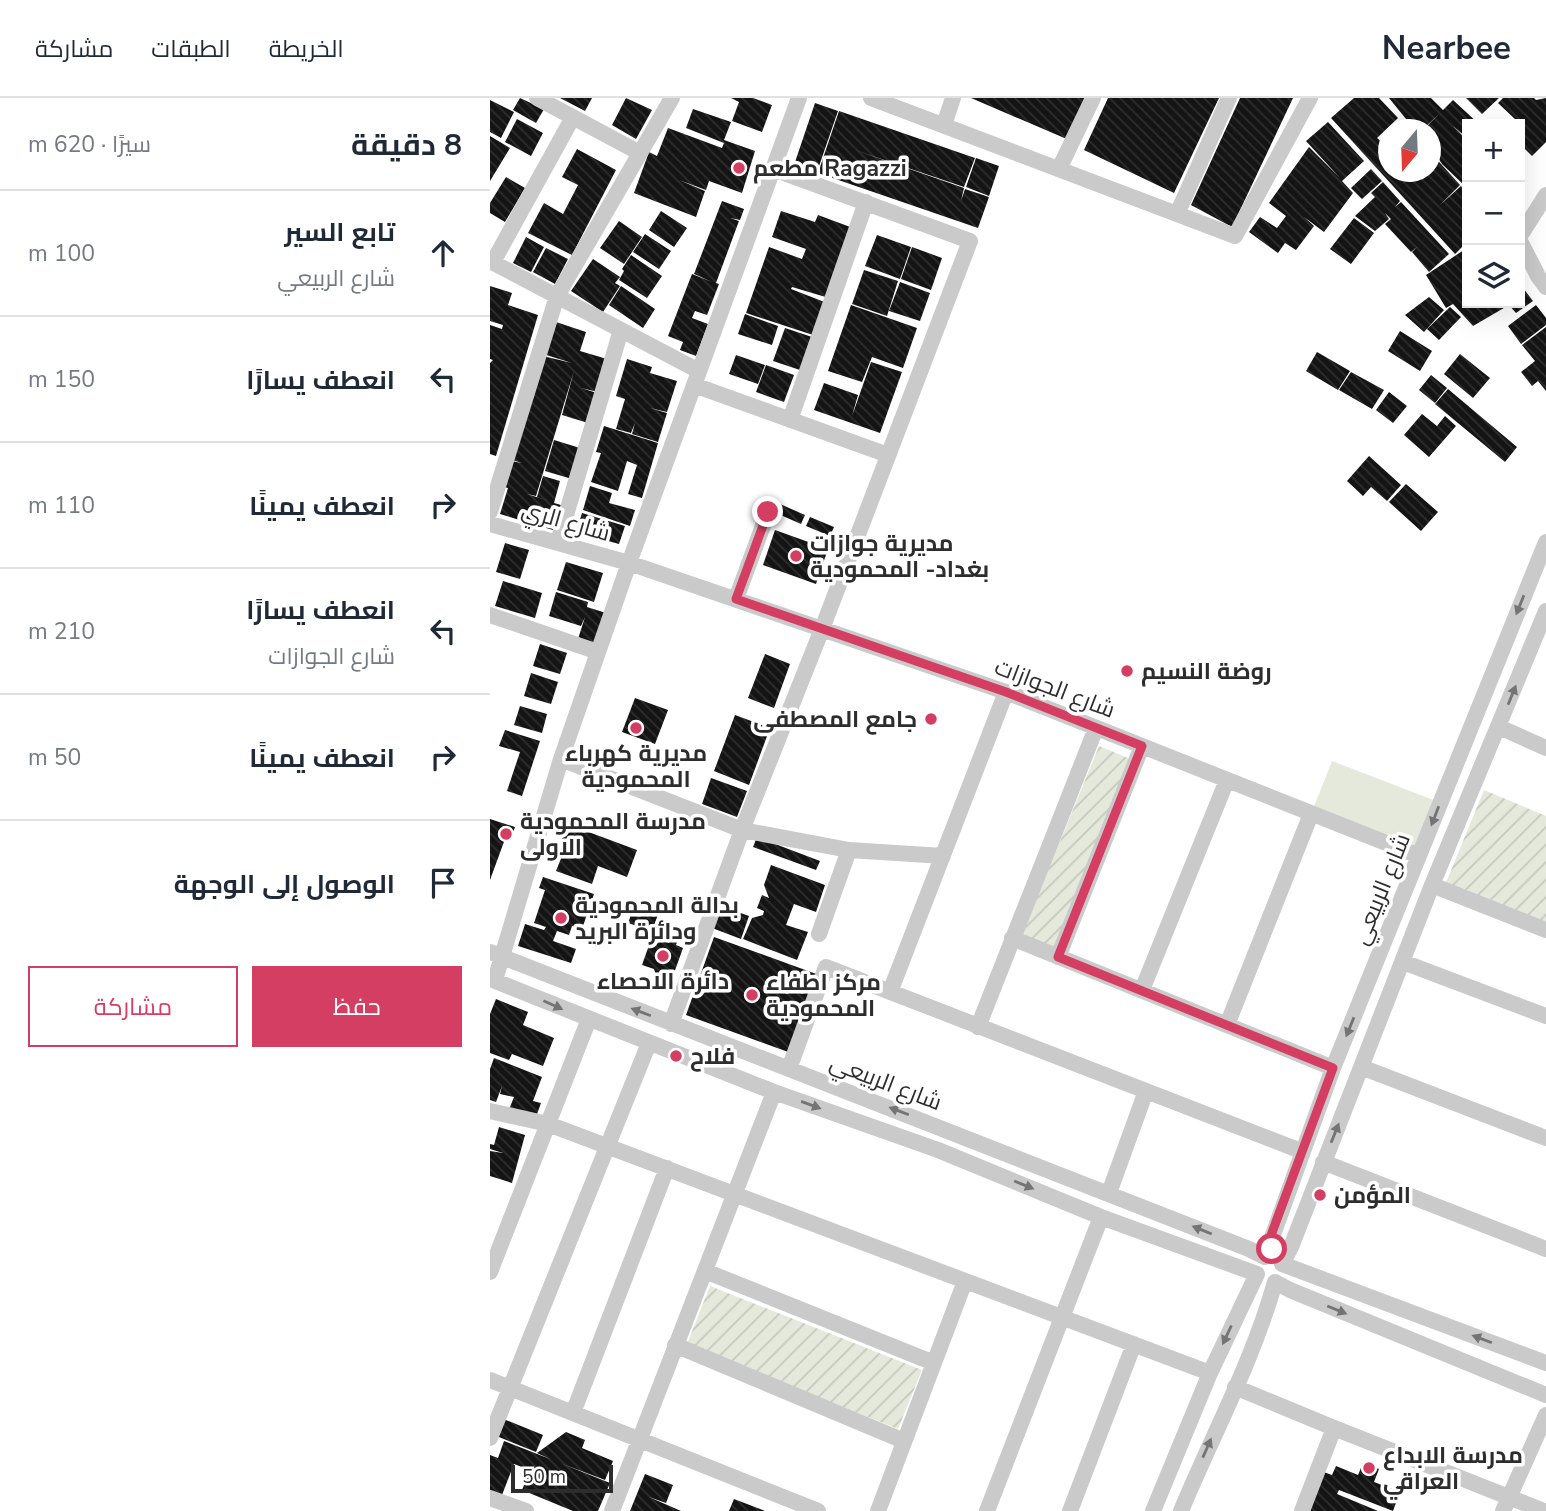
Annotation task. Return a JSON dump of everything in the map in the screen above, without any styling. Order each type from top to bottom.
[{"type":"street","points":[[537,98],[640,153]]},
{"type":"street","points":[[490,512],[557,296],[672,98]]},
{"type":"street","points":[[492,980],[496,955],[598,652],[799,98]]},
{"type":"street","points":[[871,98],[1236,236],[1310,98]]},
{"type":"street","points":[[944,125],[953,98]]},
{"type":"street","points":[[1059,169],[1093,98]]},
{"type":"street","points":[[1177,214],[1229,98]]},
{"type":"street","points":[[573,117],[491,261],[621,330],[696,378],[790,420],[888,455]]},
{"type":"street","points":[[671,1024],[742,830],[970,241],[773,169]]},
{"type":"street","points":[[1525,231],[1546,195]]},
{"type":"street","points":[[790,420],[866,202]]},
{"type":"street","points":[[1523,245],[1546,287]]},
{"type":"street","points":[[558,542],[621,330]]},
{"type":"street","points":[[736,599],[768,512]]},
{"type":"street","name":"شارع الري","points":[[490,524],[629,563]]},
{"type":"street","name":"شارع الربيعي","points":[[1250,1272],[1265,1257],[1333,1068],[1546,541]]},
{"type":"street","name":"شارع الجوازات","points":[[629,563],[1006,692],[1227,780],[1418,860],[1418,872],[1423,877],[1430,877],[1432,885]]},
{"type":"street","name":"شارع الربيعي","points":[[1181,1511],[1235,1387],[1275,1282],[1283,1273],[1282,1264],[1291,1247],[1432,885],[1499,727],[1541,637],[1546,611]]},
{"type":"street","points":[[490,614],[598,652]]},
{"type":"street","points":[[890,992],[1006,692]]},
{"type":"street","points":[[1499,727],[1546,748]]},
{"type":"street","points":[[978,1027],[1096,728]]},
{"type":"street","points":[[1058,957],[1142,746]]},
{"type":"street","points":[[561,759],[742,830],[849,850],[943,856]]},
{"type":"street","points":[[1142,990],[1227,780]]},
{"type":"street","points":[[1227,1025],[1311,814]]},
{"type":"street","points":[[819,934],[849,850]]},
{"type":"street","points":[[1404,892],[1413,885],[1420,886],[1425,891],[1432,885],[1546,930]]},
{"type":"street","points":[[1012,938],[1333,1068]]},
{"type":"street","name":"شارع الربيعي","points":[[496,955],[968,1137],[1265,1257],[1277,1258],[1282,1264],[1546,1363]]},
{"type":"street","points":[[1403,962],[1546,1016]]},
{"type":"street","points":[[789,1069],[826,967],[1301,1151]]},
{"type":"street","name":"شارع الربيعي","points":[[492,980],[649,1043],[1250,1272],[1266,1282],[1275,1282],[1546,1395]]},
{"type":"street","points":[[490,1272],[589,1019]]},
{"type":"street","points":[[490,1438],[649,1043]]},
{"type":"street","points":[[1361,1066],[1546,1138]]},
{"type":"street","points":[[612,1511],[774,1091]]},
{"type":"street","points":[[1109,1193],[1146,1091]]},
{"type":"street","points":[[490,1111],[548,1124],[1210,1373]]},
{"type":"street","points":[[925,1146],[935,1145],[940,1140],[940,1133],[934,1124]]},
{"type":"street","points":[[956,1158],[950,1148],[951,1141],[957,1137],[968,1137]]},
{"type":"street","points":[[1323,1162],[1546,1250]]},
{"type":"street","points":[[573,1413],[667,1168]]},
{"type":"street","points":[[987,1511],[1101,1217]]},
{"type":"street","points":[[1269,1300],[1290,1290],[1283,1283],[1284,1275],[1288,1270],[1298,1269],[1292,1259],[1291,1247],[1282,1253],[1275,1252],[1270,1247],[1270,1238]]},
{"type":"street","points":[[1248,1291],[1247,1279],[1255,1263],[1255,1256],[1250,1249],[1262,1246],[1270,1238]]},
{"type":"street","points":[[705,1271],[934,1363]]},
{"type":"street","points":[[878,1511],[965,1281]]},
{"type":"street","points":[[1153,1511],[1210,1373],[1248,1291],[1256,1285],[1263,1286],[1269,1291],[1269,1300]]},
{"type":"street","points":[[1070,1511],[1134,1344]]},
{"type":"street","points":[[675,1345],[904,1441]]},
{"type":"street","points":[[490,1380],[818,1511]]},
{"type":"street","points":[[1235,1387],[1506,1504],[1544,1511]]},
{"type":"street","points":[[1506,1504],[1546,1415]]},
{"type":"street","points":[[1302,1511],[1334,1428]]},
{"type":"street","points":[[490,1498],[526,1511]]},
{"type":"shaded area","points":[[1099,746],[1133,760],[1055,951],[1021,937]]},
{"type":"shaded area","points":[[1332,761],[1436,801],[1419,856],[1311,814]]},
{"type":"shaded area","points":[[1484,790],[1546,816],[1546,923],[1445,885]]},
{"type":"shaded area","points":[[710,1286],[922,1370],[898,1429],[687,1344]]},
{"type":"building","points":[[520,98],[544,109],[536,123],[513,110]]},
{"type":"building","points":[[560,98],[592,98],[585,111]]},
{"type":"building","points":[[626,98],[652,110],[636,139],[612,125]]},
{"type":"building","points":[[731,98],[753,98],[772,105],[762,132],[732,121],[739,102]]},
{"type":"building","points":[[971,98],[1087,98],[1069,140]]},
{"type":"building","points":[[1108,98],[1219,98],[1174,193],[1084,150]]},
{"type":"building","points":[[1240,98],[1293,98],[1232,227],[1191,205]]},
{"type":"building","points":[[1354,98],[1379,98],[1398,118],[1378,119],[1378,170],[1331,118]]},
{"type":"building","points":[[1389,98],[1431,98],[1443,110],[1453,100],[1474,119],[1462,119],[1462,134],[1453,126],[1462,135],[1462,183],[1441,162],[1441,119],[1434,119],[1440,113],[1434,119],[1406,119]]},
{"type":"building","points":[[1466,98],[1499,98],[1482,114]]},
{"type":"building","points":[[1503,98],[1546,98],[1546,142],[1532,156],[1525,149],[1525,119],[1515,119],[1498,103]]},
{"type":"building","points":[[490,100],[514,112],[501,138],[490,132]]},
{"type":"building","points":[[815,103],[838,111],[817,172],[794,165]]},
{"type":"building","points":[[693,109],[731,122],[724,140],[755,151],[742,193],[709,181],[706,190],[679,180],[705,191],[696,217],[634,193],[649,152],[657,156],[668,128],[722,148],[724,143],[686,128]]},
{"type":"building","points":[[839,111],[975,158],[964,187],[852,149],[964,188],[961,201],[965,189],[989,197],[978,228],[818,173]]},
{"type":"building","points":[[517,119],[543,133],[531,156],[505,142]]},
{"type":"building","points":[[1328,122],[1364,161],[1342,181],[1353,193],[1324,232],[1304,217],[1314,226],[1296,250],[1285,243],[1278,253],[1249,232],[1260,217],[1277,228],[1286,216],[1269,203],[1309,147],[1340,178],[1306,141]]},
{"type":"building","points":[[490,136],[510,148],[490,181]]},
{"type":"building","points":[[577,149],[616,170],[572,255],[528,233],[544,203],[563,214],[578,185],[562,177]]},
{"type":"building","points":[[976,158],[999,166],[989,196],[966,187]]},
{"type":"building","points":[[1441,164],[1460,185],[1440,205],[1462,187],[1462,247],[1455,254],[1389,182],[1441,182]]},
{"type":"building","points":[[1371,169],[1378,177],[1378,182],[1381,182],[1362,199],[1351,188]]},
{"type":"building","points":[[506,177],[525,188],[505,222],[490,213],[490,203]]},
{"type":"building","points":[[1383,182],[1400,201],[1395,207],[1401,202],[1449,254],[1429,272],[1412,252],[1417,247],[1411,252],[1385,224],[1391,219],[1385,213],[1389,219],[1375,231],[1355,216],[1375,197],[1371,193]]},
{"type":"building","points":[[722,201],[744,209],[740,220],[730,218],[739,221],[707,315],[695,311],[692,318],[708,324],[696,356],[680,350],[683,342],[668,336],[692,274],[712,282],[694,274]]},
{"type":"building","points":[[661,211],[687,228],[674,247],[649,230]]},
{"type":"building","points":[[781,211],[815,222],[818,215],[853,228],[829,298],[792,287],[791,289],[827,303],[816,336],[746,313],[769,247],[802,259],[806,249],[772,237]]},
{"type":"building","points":[[1354,218],[1374,233],[1351,264],[1330,249]]},
{"type":"building","points":[[619,221],[642,237],[624,264],[600,248]]},
{"type":"building","points":[[645,234],[671,251],[659,269],[633,252]]},
{"type":"building","points":[[877,235],[911,247],[900,279],[865,266]]},
{"type":"building","points":[[526,237],[544,247],[531,272],[513,263]]},
{"type":"building","points":[[912,247],[942,258],[931,290],[901,279]]},
{"type":"building","points":[[546,248],[568,259],[555,284],[533,272]]},
{"type":"building","points":[[1462,251],[1462,308],[1504,308],[1473,326],[1453,304],[1446,308],[1426,275]]},
{"type":"building","points":[[631,255],[662,276],[647,298],[619,280]]},
{"type":"building","points":[[593,259],[620,277],[615,283],[620,286],[603,312],[571,291]]},
{"type":"building","points":[[864,270],[898,281],[887,316],[852,304]]},
{"type":"building","points":[[900,282],[930,293],[920,321],[889,311]]},
{"type":"building","points":[[490,286],[512,293],[508,305],[538,315],[496,456],[490,454],[490,363],[493,360],[490,359],[490,325],[502,329],[503,325],[490,321]]},
{"type":"building","points":[[621,286],[655,309],[643,328],[609,305]]},
{"type":"building","points":[[1525,291],[1533,301],[1525,307]]},
{"type":"building","points":[[1429,297],[1444,310],[1424,332],[1405,315]]},
{"type":"building","points":[[851,305],[917,328],[903,368],[872,357],[862,382],[828,371]]},
{"type":"building","points":[[1536,305],[1546,318],[1546,325],[1521,344],[1508,326]]},
{"type":"building","points":[[1450,307],[1461,317],[1439,340],[1427,329]]},
{"type":"building","points":[[745,314],[778,326],[772,345],[738,334]]},
{"type":"building","points":[[553,321],[586,332],[580,351],[607,359],[598,392],[581,388],[597,393],[588,423],[562,415],[574,371],[536,496],[527,494],[549,501],[537,497],[543,476],[560,481],[554,503],[561,505],[553,530],[500,514],[508,488],[504,487],[511,461],[522,463],[512,460],[543,356],[572,363],[543,354]]},
{"type":"building","points":[[1546,327],[1546,391],[1538,381],[1532,386],[1521,372],[1535,361],[1522,345]]},
{"type":"building","points":[[785,328],[815,338],[803,371],[773,361]]},
{"type":"building","points":[[1400,331],[1432,351],[1420,371],[1388,351]]},
{"type":"building","points":[[1317,352],[1350,371],[1338,390],[1306,371]]},
{"type":"building","points":[[1460,354],[1490,378],[1473,398],[1444,374]]},
{"type":"building","points":[[736,355],[765,365],[758,384],[729,374]]},
{"type":"building","points":[[627,359],[652,367],[650,373],[677,381],[667,412],[650,408],[667,413],[658,442],[632,434],[635,423],[631,433],[616,429],[625,399],[616,396]]},
{"type":"building","points":[[871,362],[902,372],[880,433],[814,410],[824,383],[858,395],[852,416]]},
{"type":"building","points":[[766,365],[794,375],[784,402],[756,392]]},
{"type":"building","points":[[1351,372],[1384,390],[1372,409],[1339,390]]},
{"type":"building","points":[[1431,375],[1447,388],[1435,403],[1419,390]]},
{"type":"building","points":[[1448,389],[1517,447],[1505,462],[1435,404]]},
{"type":"building","points":[[1389,392],[1407,406],[1393,423],[1376,410]]},
{"type":"building","points":[[1422,414],[1437,426],[1445,416],[1456,426],[1429,457],[1404,435]]},
{"type":"building","points":[[604,426],[658,443],[642,498],[628,494],[637,465],[627,461],[618,491],[591,482],[601,453],[596,452]]},
{"type":"building","points":[[554,440],[580,448],[572,479],[545,471]]},
{"type":"building","points":[[1369,456],[1401,485],[1387,501],[1371,487],[1363,496],[1347,481]]},
{"type":"building","points":[[1406,484],[1438,512],[1421,531],[1389,502]]},
{"type":"building","points":[[590,486],[612,493],[609,503],[635,510],[630,526],[583,510]]},
{"type":"building","points":[[780,504],[805,515],[801,524],[776,513]]},
{"type":"building","points":[[582,513],[625,526],[619,544],[576,532]]},
{"type":"building","points":[[810,517],[834,527],[830,536],[806,526]]},
{"type":"building","points":[[775,530],[828,549],[816,584],[763,565]]},
{"type":"building","points":[[505,543],[529,550],[520,579],[496,572]]},
{"type":"building","points":[[566,562],[603,573],[594,602],[557,590]]},
{"type":"building","points":[[503,581],[542,593],[535,618],[495,606]]},
{"type":"building","points":[[556,592],[588,602],[587,607],[606,613],[596,644],[578,639],[585,617],[581,626],[549,616]]},
{"type":"building","points":[[540,644],[567,653],[560,674],[533,666]]},
{"type":"building","points":[[765,654],[790,664],[774,708],[748,698]]},
{"type":"building","points":[[531,673],[558,682],[551,704],[524,696]]},
{"type":"building","points":[[635,698],[668,710],[655,744],[622,732]]},
{"type":"building","points":[[520,706],[547,714],[542,733],[514,725]]},
{"type":"building","points":[[735,715],[770,728],[749,785],[714,771]]},
{"type":"building","points":[[505,730],[540,741],[522,796],[507,791],[520,752],[499,746]]},
{"type":"building","points":[[711,778],[747,791],[737,817],[702,804]]},
{"type":"building","points":[[490,819],[515,827],[510,841],[505,839],[490,880]]},
{"type":"building","points":[[567,824],[637,850],[627,877],[598,866],[592,884],[556,871],[562,856],[557,854]]},
{"type":"building","points":[[757,837],[820,861],[816,870],[753,847]]},
{"type":"building","points":[[771,865],[825,885],[816,912],[794,904],[786,925],[808,932],[797,960],[743,939],[752,918],[763,915],[764,911],[757,908],[762,895],[769,898],[764,885]]},
{"type":"building","name":"بدالة المحمودية ودائرة البريد","points":[[543,877],[594,894],[582,929],[572,926],[569,935],[557,931],[553,941],[576,949],[571,963],[518,946],[525,924],[544,930],[546,927],[534,923],[545,890],[539,888]]},
{"type":"building","points":[[636,901],[660,909],[652,931],[628,923]]},
{"type":"building","points":[[721,906],[749,916],[741,939],[712,928]]},
{"type":"building","name":"دائرة الاحصاء","points":[[653,934],[669,943],[670,940],[677,942],[676,945],[683,948],[673,976],[668,974],[663,978],[656,975],[654,969],[642,965]]},
{"type":"building","name":"مركز اطفاء المحمودية","points":[[714,937],[819,975],[791,1053],[686,1015]]},
{"type":"building","points":[[496,999],[528,1012],[523,1025],[554,1038],[543,1066],[512,1054],[509,1060],[490,1053],[490,1014]]},
{"type":"building","points":[[494,1058],[542,1077],[533,1101],[541,1103],[536,1117],[508,1112],[514,1097],[500,1094],[502,1086],[496,1102],[490,1100],[490,1069]]},
{"type":"building","points":[[499,1127],[525,1135],[512,1183],[490,1176],[490,1151],[503,1153],[490,1149],[490,1144],[494,1145]]},
{"type":"building","points":[[501,1418],[543,1435],[536,1452],[494,1435]]},
{"type":"building","points":[[566,1432],[585,1440],[582,1448],[613,1461],[605,1480],[560,1463],[610,1483],[598,1511],[573,1511],[522,1490],[530,1470],[514,1464],[502,1495],[490,1490],[490,1455],[498,1458],[504,1441],[550,1459],[537,1453]]},
{"type":"building","points":[[1363,1463],[1379,1469],[1374,1482],[1400,1492],[1393,1511],[1339,1490],[1337,1494],[1378,1511],[1306,1509],[1321,1471],[1332,1475],[1336,1466],[1358,1475]]},
{"type":"building","points":[[645,1474],[673,1485],[666,1503],[649,1497],[681,1511],[630,1511]]},
{"type":"building","points":[[734,1499],[765,1511],[729,1511]]},
{"type":"place","name":"مطعم Ragazzi","points":[[739,168]]},
{"type":"place","name":"مديرية جوازات بغداد- المحمودية","points":[[796,556]]},
{"type":"place","name":"روضة النسيم","points":[[1127,671]]},
{"type":"place","name":"جامع المصطفى","points":[[931,719]]},
{"type":"place","name":"مديرية كهرباء المحمودية","points":[[636,728]]},
{"type":"place","name":"مدرسة المحمودية الاولى","points":[[506,834]]},
{"type":"place","name":"بدالة المحمودية ودائرة البريد","points":[[561,918]]},
{"type":"place","name":"دائرة الاحصاء","points":[[663,956]]},
{"type":"place","name":"مركز اطفاء المحمودية","points":[[752,995]]},
{"type":"place","name":"فلاح","points":[[676,1056]]},
{"type":"place","name":"المؤمن","points":[[1320,1195]]},
{"type":"place","name":"مدرسة الابداع العراقي","points":[[1369,1468]]},
{"type":"route","points":[[768,512],[736,599],[1006,692],[1142,746],[1058,957],[1333,1068],[1270,1238],[1272,1249]]}]
